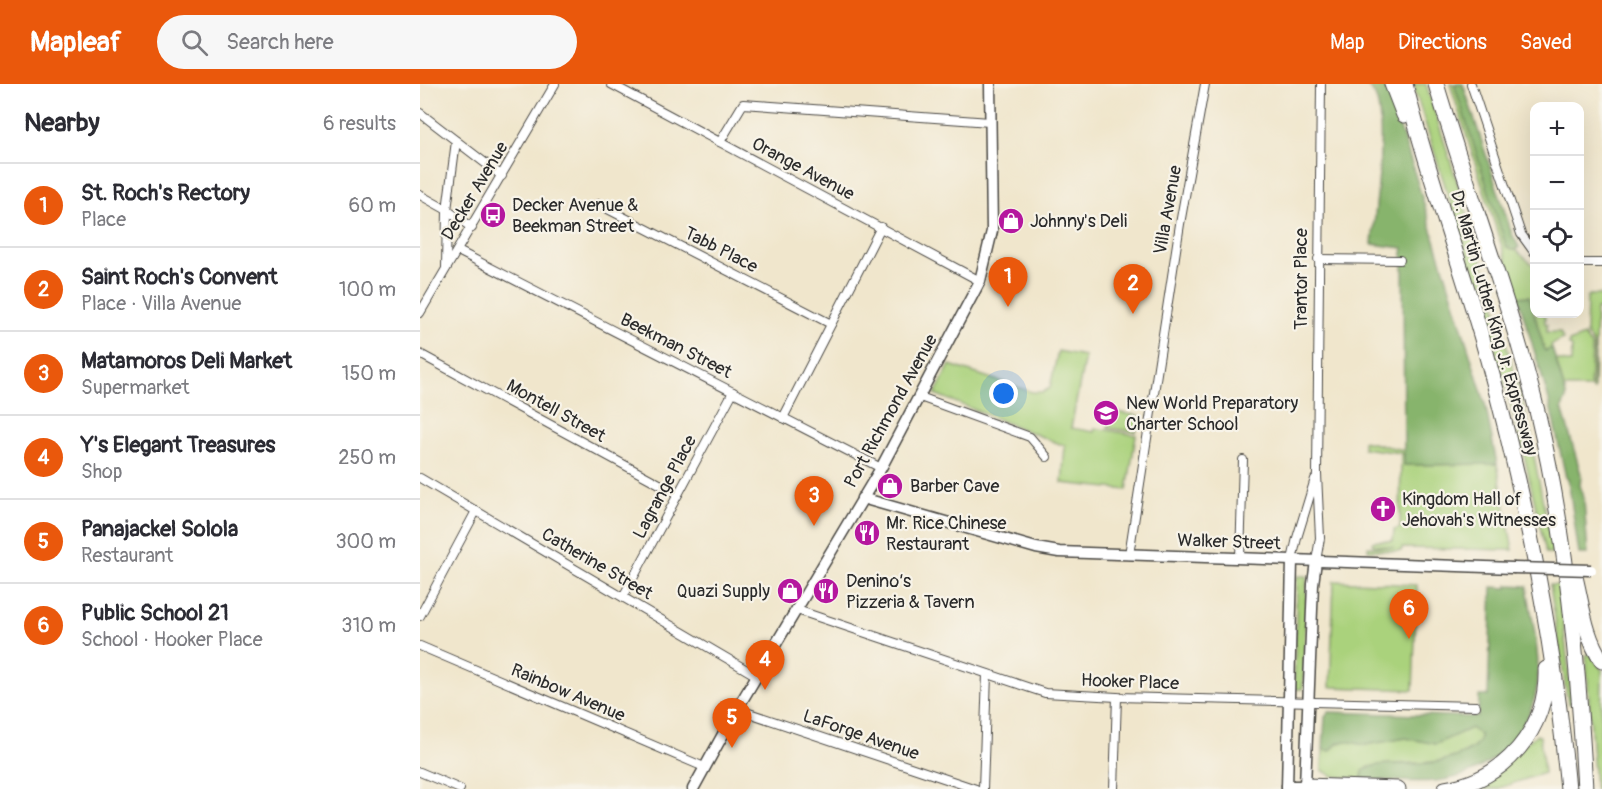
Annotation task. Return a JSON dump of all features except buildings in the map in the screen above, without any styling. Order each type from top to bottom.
[{"type":"highway","points":[[1392,84],[1444,219]]},
{"type":"highway","name":"Dr. Martin Luther King Jr. Expressway","points":[[1404,84],[1473,309],[1500,407],[1531,538],[1548,627],[1568,789]]},
{"type":"highway","name":"Dr. Martin Luther King Jr. Expressway","points":[[1436,84],[1519,344],[1542,433],[1561,523],[1579,685],[1585,789]]},
{"type":"highway","points":[[1561,523],[1587,628],[1602,661]]},
{"type":"highway","points":[[1445,789],[1466,784],[1497,769],[1516,753],[1531,733],[1546,692],[1545,651],[1548,627]]},
{"type":"highway","points":[[1305,786],[1398,789]]},
{"type":"street","name":"Decker Avenue","points":[[420,313],[555,84]]},
{"type":"street","name":"Orange Avenue","points":[[611,84],[980,281]]},
{"type":"street","name":"Port Richmond Avenue","points":[[693,789],[737,709],[881,468],[980,281],[992,231],[990,84]]},
{"type":"street","name":"Villa Avenue","points":[[1129,555],[1178,235],[1205,84]]},
{"type":"street","name":"Trantor Place","points":[[1305,786],[1313,584],[1320,538],[1317,474],[1321,84]]},
{"type":"street","points":[[1471,84],[1521,234],[1530,247]]},
{"type":"street","points":[[720,142],[743,104],[990,122]]},
{"type":"street","points":[[420,113],[502,176]]},
{"type":"street","points":[[446,269],[447,210],[456,141]]},
{"type":"street","points":[[420,195],[447,210],[472,228]]},
{"type":"street","name":"Tabb Place","points":[[597,204],[831,324]]},
{"type":"street","points":[[783,418],[881,227]]},
{"type":"street","name":"Beekman Street","points":[[458,251],[881,468]]},
{"type":"street","points":[[1318,259],[1400,260]]},
{"type":"street","points":[[1584,263],[1602,263]]},
{"type":"street","name":"Montell Street","points":[[420,354],[678,495]]},
{"type":"street","name":"Lagrange Place","points":[[623,597],[733,392]]},
{"type":"street","points":[[920,397],[1030,437],[1047,457]]},
{"type":"street","points":[[1240,558],[1243,460]]},
{"type":"street","name":"Trantor Place","points":[[1287,787],[1292,560],[1317,474]]},
{"type":"street","name":"Catherine Street","points":[[420,478],[758,676]]},
{"type":"street","name":"Walker Street","points":[[862,498],[1036,548],[1059,552],[1596,571]]},
{"type":"street","points":[[420,616],[476,511]]},
{"type":"street","name":"Hooker Place","points":[[797,610],[1045,693],[1117,698],[1476,706]]},
{"type":"street","name":"Rainbow Avenue","points":[[420,646],[704,767]]},
{"type":"street","points":[[983,789],[987,674]]},
{"type":"street","points":[[1114,789],[1117,698]]},
{"type":"street","name":"LaForge Avenue","points":[[737,709],[976,789]]},
{"type":"street","points":[[420,772],[460,789]]},
{"type":"street","points":[[1287,787],[1305,786]]},
{"type":"green space","points":[[1364,84],[1385,84],[1485,403],[1497,464],[1404,465],[1403,248],[1372,244],[1379,166],[1380,123],[1374,94]]},
{"type":"green space","points":[[1413,84],[1426,84],[1489,283],[1484,288],[1477,287]]},
{"type":"green space","points":[[1450,84],[1454,84],[1509,249],[1516,250],[1530,262],[1530,299],[1529,296],[1518,297]]},
{"type":"green space","points":[[1454,84],[1463,84],[1512,234],[1519,247],[1516,250],[1511,250],[1506,246]]},
{"type":"green space","points":[[1602,295],[1602,309],[1596,309],[1594,390],[1592,389],[1594,346],[1586,333],[1587,297]]},
{"type":"green space","points":[[1529,296],[1530,318],[1535,318],[1545,351],[1552,348],[1566,395],[1562,408],[1581,474],[1580,487],[1584,501],[1588,554],[1579,554],[1568,479],[1549,400],[1518,297]]},
{"type":"green space","points":[[1489,301],[1495,303],[1531,434],[1553,553],[1546,553],[1522,446],[1483,307]]},
{"type":"green space","points":[[1535,318],[1545,318],[1547,332],[1560,332],[1563,339],[1545,351]]},
{"type":"green space","points":[[1584,336],[1592,347],[1590,388],[1564,388],[1556,360],[1571,363],[1572,347],[1569,346],[1569,342]]},
{"type":"green space","points":[[1058,351],[1085,356],[1071,428],[1094,432],[1095,428],[1136,435],[1127,490],[1062,483],[1065,446],[935,394],[950,365],[1032,392],[1043,392],[1050,388]]},
{"type":"green space","points":[[1111,411],[1139,416],[1136,432],[1108,428]]},
{"type":"green space","points":[[1363,441],[1404,450],[1404,465],[1497,464],[1513,550],[1402,548],[1401,551],[1368,550],[1368,547],[1394,547],[1372,543],[1374,541],[1393,541],[1394,530],[1400,528],[1401,453],[1363,448]]},
{"type":"green space","points":[[1297,576],[1307,576],[1303,689],[1294,689]]},
{"type":"green space","points":[[1334,581],[1417,585],[1413,690],[1330,687]]},
{"type":"green space","points":[[1508,585],[1527,586],[1536,642],[1538,676],[1535,696],[1528,715],[1519,732],[1506,748],[1491,761],[1474,771],[1455,778],[1417,782],[1362,779],[1363,771],[1387,764],[1426,763],[1454,757],[1474,747],[1480,735],[1471,728],[1436,744],[1406,738],[1365,745],[1346,741],[1338,743],[1330,751],[1323,749],[1325,717],[1329,712],[1478,717],[1479,696],[1488,696],[1492,587],[1508,588]]},
{"type":"green space","points":[[1550,585],[1559,585],[1572,703],[1568,704]]},
{"type":"green space","points":[[1590,654],[1602,670],[1600,789],[1595,789],[1586,655]]},
{"type":"green space","points":[[1471,728],[1480,735],[1479,743],[1467,752],[1441,761],[1369,767],[1362,775],[1362,779],[1332,776],[1322,770],[1323,749],[1330,751],[1337,744],[1346,741],[1365,745],[1406,738],[1436,744]]},
{"type":"green space","points":[[1536,735],[1540,736],[1544,773],[1496,789],[1468,789]]},
{"type":"place","name":"Decker Avenue & Beekman Street","points":[[493,215]]},
{"type":"place","name":"Johnny's Deli","points":[[1011,221]]},
{"type":"place","name":"St. Roch's Rectory","points":[[1008,307]]},
{"type":"place","name":"Saint Roch's Convent","points":[[1133,314]]},
{"type":"place","name":"New World Preparatory Charter School","points":[[1106,413]]},
{"type":"place","name":"Barber Cave","points":[[890,486]]},
{"type":"place","name":"Kingdom Hall of Jehovah's Witnesses","points":[[1383,509]]},
{"type":"place","name":"Matamoros Deli Market","points":[[814,526]]},
{"type":"place","name":"Mr. Rice Chinese Restaurant","points":[[867,533]]},
{"type":"place","name":"Quazi Supply","points":[[790,591]]},
{"type":"place","name":"Denino’s Pizzeria & Tavern","points":[[826,591]]},
{"type":"place","name":"Public School 21","points":[[1409,639]]},
{"type":"place","name":"Y's Elegant Treasures","points":[[765,690]]},
{"type":"place","name":"Panajackel Solola","points":[[732,748]]}]
